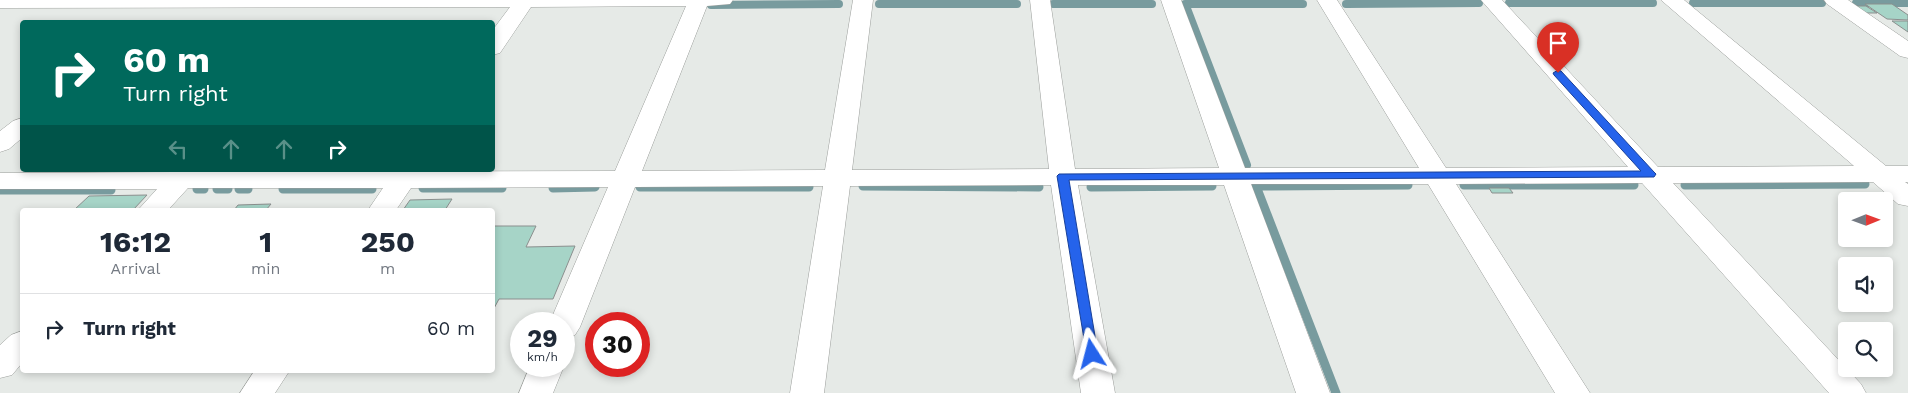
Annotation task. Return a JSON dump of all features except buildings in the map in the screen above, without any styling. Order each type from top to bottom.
[{"type":"street","points":[[8,4],[356,0],[723,0]]},
{"type":"street","points":[[336,20],[356,0]]},
{"type":"street","points":[[495,44],[525,0]]},
{"type":"street","points":[[570,312],[699,0]]},
{"type":"street","points":[[807,393],[863,0]]},
{"type":"street","points":[[1040,0],[1063,176],[1098,393]]},
{"type":"street","points":[[1171,0],[1313,393]]},
{"type":"street","points":[[1327,0],[1573,393]]},
{"type":"street","points":[[1491,0],[1849,393]]},
{"type":"street","points":[[1671,0],[1908,198]]},
{"type":"street","points":[[1834,0],[1908,51]]},
{"type":"street","points":[[156,20],[180,1]]},
{"type":"street","points":[[0,144],[20,128]]},
{"type":"street","points":[[383,208],[406,174]]},
{"type":"street","points":[[0,181],[186,175],[406,174],[625,178],[1908,174]]},
{"type":"street","points":[[154,208],[186,175]]},
{"type":"street","points":[[0,366],[20,345]]},
{"type":"street","points":[[257,393],[271,373]]},
{"type":"street","points":[[536,393],[543,377]]},
{"type":"waterway","points":[[1346,4],[1479,3]]},
{"type":"waterway","points":[[1509,3],[1653,3]]},
{"type":"waterway","points":[[1693,3],[1822,3]]},
{"type":"waterway","points":[[1856,3],[1908,3]]},
{"type":"waterway","points":[[711,5],[839,4]]},
{"type":"waterway","points":[[879,4],[1017,4]]},
{"type":"waterway","points":[[1053,4],[1152,4]]},
{"type":"waterway","points":[[1185,4],[1303,4]]},
{"type":"waterway","points":[[1186,6],[1247,165]]},
{"type":"waterway","points":[[1685,185],[1865,184]]},
{"type":"waterway","points":[[1336,393],[1256,186],[1408,185]]},
{"type":"waterway","points":[[1464,185],[1634,185]]},
{"type":"waterway","points":[[863,186],[1039,187]]},
{"type":"waterway","points":[[1091,187],[1212,186]]},
{"type":"waterway","points":[[553,188],[595,187]]},
{"type":"waterway","points":[[640,187],[809,187]]},
{"type":"waterway","points":[[423,188],[502,188]]},
{"type":"waterway","points":[[197,189],[204,189]]},
{"type":"waterway","points":[[217,189],[228,189]]},
{"type":"waterway","points":[[239,189],[248,189]]},
{"type":"waterway","points":[[283,189],[372,189]]},
{"type":"waterway","points":[[0,190],[111,190]]},
{"type":"route","points":[[1092,354],[1063,176],[1650,174],[1558,73]]}]
